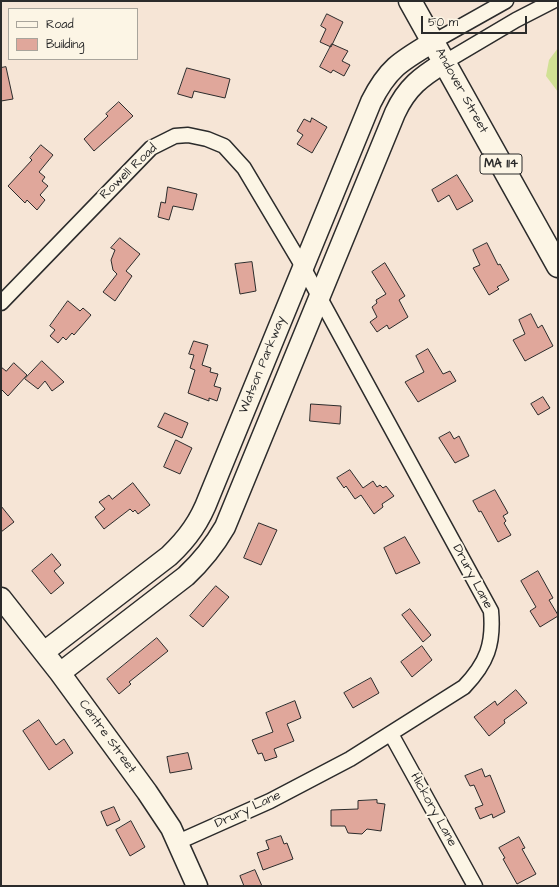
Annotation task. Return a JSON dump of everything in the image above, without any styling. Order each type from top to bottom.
[{"type":"highway","name":"Andover Street","points":[[410,1],[558,266]]},
{"type":"main road","name":"Watson Parkway","points":[[44,652],[169,556],[183,543],[193,530],[209,498],[378,88],[389,71],[402,60],[433,42]]},
{"type":"main road","name":"Watson Parkway","points":[[60,673],[186,576],[203,560],[215,545],[225,527],[400,101],[409,88],[421,76],[445,62]]},
{"type":"main road","name":"Centre Street","points":[[1,598],[60,673],[147,792],[178,842],[197,886]]},
{"type":"street","points":[[433,42],[506,1]]},
{"type":"street","points":[[445,62],[516,20],[553,1]]},
{"type":"street","name":"Rowell Road","points":[[1,302],[140,157],[151,148],[175,136],[188,135],[207,139],[224,146],[244,168],[303,267]]},
{"type":"street","name":"Drury Lane","points":[[178,842],[270,801],[350,759],[391,734],[464,687],[478,673],[486,658],[490,643],[492,626],[491,611],[319,300],[303,267]]},
{"type":"street","name":"Hickory Lane","points":[[391,734],[475,886]]},
{"type":"green space","points":[[558,48],[558,92],[546,76],[549,60]]},
{"type":"building","points":[[327,14],[343,22],[331,47],[320,42],[326,29],[321,26]]},
{"type":"building","points":[[332,44],[348,51],[342,61],[350,65],[344,76],[333,70],[331,73],[320,67]]},
{"type":"building","points":[[6,67],[13,99],[1,101],[1,68]]},
{"type":"building","points":[[187,68],[230,79],[225,98],[194,91],[192,98],[178,94]]},
{"type":"building","points":[[119,102],[133,116],[94,151],[84,139],[108,116],[106,114]]},
{"type":"building","points":[[312,118],[327,127],[312,153],[297,144],[303,135],[297,131],[304,119],[310,122]]},
{"type":"building","points":[[41,145],[53,155],[39,172],[45,177],[42,181],[48,186],[40,195],[45,200],[37,210],[27,200],[25,203],[8,186],[32,160],[30,158]]},
{"type":"building","points":[[457,175],[473,201],[457,210],[449,195],[438,202],[432,190]]},
{"type":"building","points":[[168,187],[197,194],[193,210],[173,206],[169,220],[158,217],[161,202],[165,203]]},
{"type":"building","points":[[120,238],[140,254],[126,271],[132,276],[115,301],[103,292],[117,274],[113,270],[111,260],[115,250],[111,248]]},
{"type":"building","points":[[487,243],[498,265],[500,264],[509,280],[497,287],[499,289],[489,295],[473,268],[480,265],[473,250]]},
{"type":"building","points":[[252,262],[256,291],[240,294],[235,264]]},
{"type":"building","points":[[385,263],[405,296],[399,300],[408,317],[389,329],[387,325],[377,332],[370,322],[377,317],[372,307],[377,303],[376,300],[386,294],[372,272]]},
{"type":"building","points":[[68,301],[80,311],[83,308],[91,315],[74,335],[72,333],[66,340],[63,337],[58,343],[50,336],[55,330],[50,326]]},
{"type":"building","points":[[531,314],[538,328],[542,325],[553,346],[525,361],[513,340],[525,334],[519,320]]},
{"type":"building","points":[[194,341],[208,345],[202,365],[211,368],[210,372],[218,374],[214,386],[221,388],[217,401],[209,398],[209,401],[188,393],[195,370],[190,368],[194,355],[189,354]]},
{"type":"building","points":[[428,349],[443,374],[450,371],[456,381],[418,402],[405,382],[424,372],[416,356]]},
{"type":"building","points":[[42,361],[64,382],[52,391],[45,381],[38,389],[25,379]]},
{"type":"building","points":[[14,363],[27,375],[8,396],[1,389],[1,367],[6,371]]},
{"type":"building","points":[[543,397],[550,408],[538,415],[531,404]]},
{"type":"building","points":[[311,404],[341,406],[340,424],[310,421]]},
{"type":"building","points":[[165,413],[188,423],[182,438],[158,427]]},
{"type":"building","points":[[450,432],[454,439],[459,436],[469,456],[455,463],[439,438]]},
{"type":"building","points":[[176,440],[192,448],[180,474],[164,467]]},
{"type":"building","points":[[350,470],[363,488],[373,481],[377,487],[380,485],[383,488],[386,486],[394,496],[382,504],[383,507],[374,514],[361,495],[355,499],[346,486],[344,488],[337,478]]},
{"type":"building","points":[[133,483],[150,505],[138,514],[135,510],[133,512],[130,509],[104,529],[95,517],[105,509],[99,502],[109,495],[112,499]]},
{"type":"building","points":[[495,490],[508,513],[503,516],[506,521],[504,523],[511,535],[498,542],[481,511],[479,512],[473,501]]},
{"type":"building","points":[[1,506],[14,522],[1,532]]},
{"type":"building","points":[[259,523],[277,530],[261,565],[244,558]]},
{"type":"building","points":[[405,537],[420,563],[396,574],[384,548]]},
{"type":"building","points":[[52,554],[61,565],[54,571],[64,583],[51,594],[32,571]]},
{"type":"building","points":[[538,571],[553,598],[549,600],[558,615],[540,627],[530,611],[536,607],[521,581]]},
{"type":"building","points":[[216,586],[229,597],[203,627],[190,616]]},
{"type":"building","points":[[410,609],[431,635],[423,642],[402,615]]},
{"type":"building","points":[[157,638],[168,651],[129,682],[131,684],[119,694],[107,679]]},
{"type":"building","points":[[422,646],[432,660],[412,677],[401,662]]},
{"type":"building","points":[[371,678],[379,693],[353,708],[344,693]]},
{"type":"building","points":[[516,690],[527,703],[504,720],[505,723],[489,736],[474,717],[495,701],[497,705]]},
{"type":"building","points":[[295,701],[301,718],[287,724],[294,741],[274,749],[277,757],[265,761],[262,753],[258,754],[252,740],[273,732],[266,713]]},
{"type":"building","points":[[39,720],[56,745],[64,739],[73,753],[49,770],[23,731]]},
{"type":"building","points":[[188,753],[192,769],[170,773],[167,757]]},
{"type":"building","points":[[482,769],[485,777],[490,775],[505,812],[493,818],[492,814],[480,819],[475,808],[483,805],[474,785],[470,786],[465,776]]},
{"type":"building","points":[[377,800],[377,803],[385,804],[381,831],[367,829],[362,834],[348,833],[345,826],[331,826],[331,810],[358,809],[358,801]]},
{"type":"building","points":[[114,807],[120,820],[107,826],[101,812]]},
{"type":"building","points":[[131,821],[145,847],[130,856],[116,830]]},
{"type":"building","points":[[281,836],[284,844],[287,843],[293,859],[263,870],[257,853],[269,849],[266,841]]},
{"type":"building","points":[[519,837],[525,848],[522,849],[536,874],[517,884],[503,859],[505,858],[499,848]]},
{"type":"building","points":[[255,870],[262,886],[244,886],[240,876]]}]
